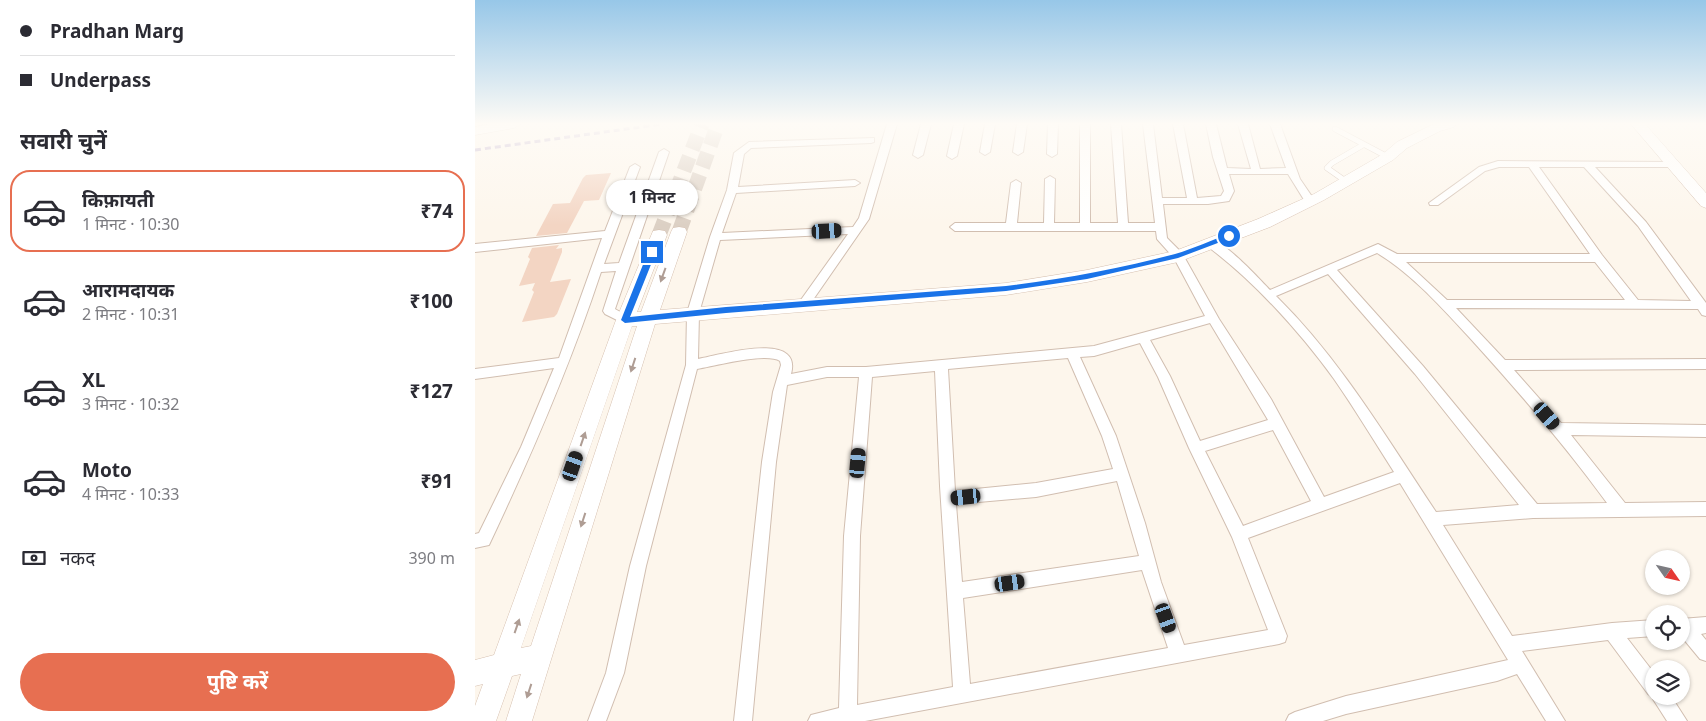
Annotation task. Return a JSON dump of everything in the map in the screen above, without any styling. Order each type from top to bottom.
[{"type":"street","points":[[663,158],[623,266],[609,311],[625,320],[1014,288],[1087,276],[1178,256],[1264,224],[1347,182],[1387,158]]},
{"type":"street","points":[[597,721],[615,673],[638,566],[691,365],[693,313],[715,237],[732,190],[738,158]]},
{"type":"street","points":[[804,304],[864,219],[882,158]]},
{"type":"street","points":[[1085,158],[1085,226]]},
{"type":"street","points":[[1118,158],[1123,226]]},
{"type":"street","points":[[1152,158],[1162,239],[1178,256],[1213,318],[1266,403],[1321,505]]},
{"type":"street","points":[[1185,158],[1193,201]]},
{"type":"street","points":[[1157,201],[1225,199],[1229,191],[1218,158]]},
{"type":"street","points":[[1252,158],[1256,172]]},
{"type":"street","points":[[1287,158],[1292,171],[1310,201]]},
{"type":"street","points":[[1667,158],[1706,203]]},
{"type":"street","points":[[1531,163],[1598,258],[1634,304]]},
{"type":"street","points":[[1434,203],[1482,169],[1498,164],[1673,164]]},
{"type":"street","points":[[1587,164],[1642,224],[1703,308]]},
{"type":"street","points":[[475,541],[484,540],[532,437],[563,362],[608,234],[635,167]]},
{"type":"street","points":[[1223,170],[1256,172],[1292,171]]},
{"type":"street","points":[[1049,226],[1050,179]]},
{"type":"street","points":[[732,190],[855,183]]},
{"type":"street","points":[[1011,226],[1016,184]]},
{"type":"street","points":[[955,227],[1160,227]]},
{"type":"street","points":[[715,237],[856,230]]},
{"type":"street","points":[[519,721],[648,318],[679,232]]},
{"type":"street","points":[[475,248],[608,234]]},
{"type":"street","points":[[483,721],[625,320],[659,235]]},
{"type":"street","points":[[1211,243],[1230,257],[1294,321],[1338,375],[1433,519],[1440,535],[1556,721]]},
{"type":"street","points":[[1268,295],[1378,248],[1395,258],[1445,304],[1502,365],[1559,429],[1621,510]]},
{"type":"street","points":[[1395,258],[1598,258]]},
{"type":"street","points":[[596,269],[623,266]]},
{"type":"street","points":[[1330,269],[1419,370],[1533,511]]},
{"type":"street","points":[[1445,304],[1634,304],[1703,308]]},
{"type":"street","points":[[783,381],[827,372],[866,372],[1094,351],[1213,318]]},
{"type":"street","points":[[817,721],[1279,636],[1239,534],[1196,448],[1164,376],[1143,338]]},
{"type":"street","points":[[691,365],[763,353],[777,353],[785,358],[787,365],[779,392],[769,462],[743,721]]},
{"type":"street","points":[[1072,353],[1109,436],[1179,654]]},
{"type":"street","points":[[475,374],[563,362]]},
{"type":"street","points":[[941,364],[948,498],[962,694]]},
{"type":"street","points":[[1502,365],[1706,364]]},
{"type":"street","points":[[848,715],[852,536],[866,372]]},
{"type":"street","points":[[1196,448],[1276,423]]},
{"type":"street","points":[[1559,429],[1706,431]]},
{"type":"street","points":[[948,498],[1036,490],[1122,474]]},
{"type":"street","points":[[1239,534],[1404,475]]},
{"type":"street","points":[[1433,519],[1533,511],[1706,509]]},
{"type":"street","points":[[954,590],[1148,562]]},
{"type":"street","points":[[1690,626],[1706,625]]},
{"type":"street","points":[[1508,645],[1612,631],[1645,629]]},
{"type":"street","points":[[1612,631],[1645,676]]},
{"type":"street","points":[[1690,634],[1706,653]]},
{"type":"street","points":[[475,673],[540,656]]},
{"type":"street","points":[[1295,721],[1346,705],[1497,672],[1520,664]]},
{"type":"street","points":[[1666,705],[1677,721]]},
{"type":"lane","points":[[1341,158],[1327,168],[1347,182]]},
{"type":"building","points":[[611,173],[599,200],[584,201],[567,233],[536,236],[553,204],[570,203],[586,175]]},
{"type":"building","points":[[559,245],[556,249],[562,248],[562,252],[550,282],[571,279],[557,314],[554,317],[522,322],[534,292],[532,290],[535,283],[519,286],[530,259],[528,257],[532,248]]},
{"type":"tunnel","points":[[659,235],[689,158]]},
{"type":"tunnel","points":[[679,232],[706,158]]},
{"type":"route","points":[[652,252],[625,320],[726,310],[1006,289],[1087,276],[1178,256],[1229,236]]}]
